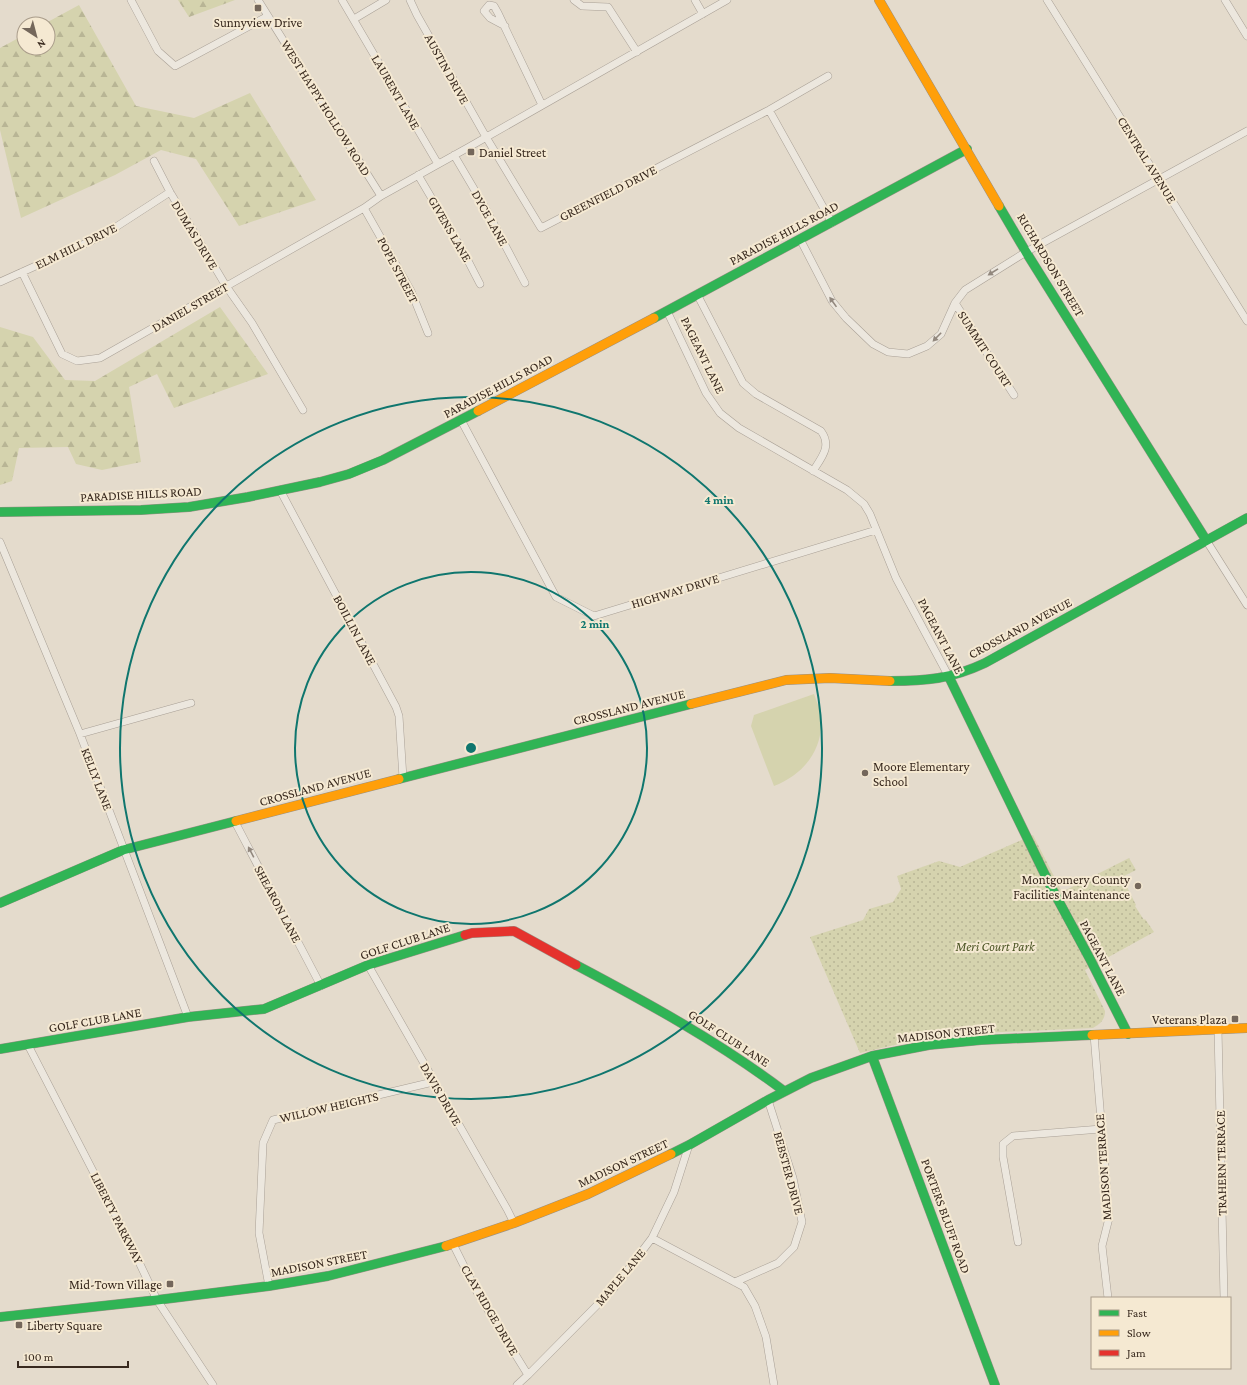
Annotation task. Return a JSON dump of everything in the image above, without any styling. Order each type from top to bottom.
[{"type":"main road","name":"RICHARDSON STREET","points":[[879,0],[1026,252],[1206,540]]},
{"type":"main road","name":"PARADISE HILLS ROAD","points":[[0,512],[171,508],[215,503],[320,482],[349,474],[383,460],[461,420],[832,223],[967,149]]},
{"type":"main road","name":"CROSSLAND AVENUE","points":[[0,903],[123,850],[790,679],[832,678],[913,681],[948,677],[990,660],[1247,518]]},
{"type":"main road","name":"PAGEANT LANE","points":[[948,677],[1050,885],[1128,1034]]},
{"type":"main road","name":"GOLF CLUB LANE","points":[[0,1049],[188,1017],[264,1010],[368,965],[472,933],[514,931],[654,1006],[751,1066],[784,1091]]},
{"type":"main road","name":"MADISON STREET","points":[[0,1317],[269,1286],[365,1268],[453,1244],[514,1223],[588,1194],[689,1146],[784,1091],[816,1076],[872,1056],[929,1045],[954,1042],[1247,1028]]},
{"type":"main road","name":"PORTERS BLUFF ROAD","points":[[872,1056],[995,1385]]},
{"type":"street","points":[[131,0],[158,51],[175,66],[268,16]]},
{"type":"street","name":"WEST HAPPY HOLLOW ROAD","points":[[258,0],[381,196]]},
{"type":"street","name":"LAURENT LANE","points":[[342,0],[438,164]]},
{"type":"street","points":[[354,19],[386,0]]},
{"type":"street","name":"AUSTIN DRIVE","points":[[410,0],[486,138]]},
{"type":"street","points":[[574,0],[582,6],[608,7],[637,52]]},
{"type":"street","points":[[695,0],[703,14]]},
{"type":"street","name":"DANIEL STREET","points":[[22,272],[62,354],[77,361],[100,358],[364,208],[381,196],[486,138],[727,0]]},
{"type":"street","name":"CENTRAL AVENUE","points":[[1047,0],[1247,320]]},
{"type":"street","points":[[1225,0],[1247,36]]},
{"type":"street","points":[[505,26],[542,106]]},
{"type":"street","name":"GREENFIELD DRIVE","points":[[486,138],[542,228],[769,110],[828,76]]},
{"type":"street","points":[[769,110],[832,223]]},
{"type":"street","points":[[800,239],[832,301],[846,318],[872,344],[888,352],[908,354],[927,346],[941,334],[955,303],[965,290],[1026,252],[1247,131]]},
{"type":"street","name":"DYCE LANE","points":[[454,155],[487,212],[525,283]]},
{"type":"street","name":"DUMAS DRIVE","points":[[154,160],[170,192],[226,286],[252,323],[303,410]]},
{"type":"street","name":"GIVENS LANE","points":[[418,175],[464,253],[480,284]]},
{"type":"street","name":"ELM HILL DRIVE","points":[[0,282],[102,236],[170,192]]},
{"type":"street","name":"POPE STREET","points":[[364,208],[411,291],[428,333]]},
{"type":"street","points":[[697,294],[743,383],[756,394],[821,431],[825,437],[827,442],[825,449],[813,471]]},
{"type":"street","name":"SUMMIT COURT","points":[[955,303],[1014,395]]},
{"type":"street","name":"PAGEANT LANE","points":[[667,311],[706,393],[720,413],[739,428],[847,490],[861,500],[870,514],[896,578],[948,677]]},
{"type":"street","name":"HIGHWAY DRIVE","points":[[461,420],[556,597],[594,616],[876,530]]},
{"type":"street","name":"BOILLIN LANE","points":[[280,490],[396,707],[399,716],[403,778]]},
{"type":"street","points":[[1206,540],[1247,605]]},
{"type":"street","name":"KELLY LANE","points":[[0,542],[80,734],[188,1017]]},
{"type":"street","points":[[80,734],[192,703]]},
{"type":"street","name":"SHEARON LANE","points":[[235,822],[321,986]]},
{"type":"street","name":"DAVIS DRIVE","points":[[368,965],[514,1223]]},
{"type":"street","name":"TRAHERN TERRACE","points":[[1218,1029],[1224,1297]]},
{"type":"street","name":"MADISON TERRACE","points":[[1094,1035],[1109,1218],[1102,1246],[1108,1297]]},
{"type":"street","name":"LIBERTY PARKWAY","points":[[28,1045],[129,1241],[156,1300],[213,1385]]},
{"type":"street","name":"WILLOW HEIGHTS","points":[[269,1286],[259,1233],[263,1143],[273,1120],[434,1082]]},
{"type":"street","name":"BEBSTER DRIVE","points":[[735,1282],[778,1263],[794,1247],[802,1222],[793,1178],[768,1100]]},
{"type":"street","points":[[1018,1242],[1003,1157],[1003,1144],[1013,1136],[1101,1129]]},
{"type":"street","name":"MAPLE LANE","points":[[516,1385],[528,1375],[614,1288],[652,1238],[674,1192],[689,1146]]},
{"type":"street","points":[[652,1238],[744,1287],[755,1306],[766,1336],[774,1385]]},
{"type":"street","name":"CLAY RIDGE DRIVE","points":[[453,1244],[478,1294],[528,1375]]},
{"type":"green space","points":[[178,0],[235,0],[189,17]]},
{"type":"green space","points":[[79,5],[136,106],[194,118],[250,93],[316,200],[239,226],[196,159],[161,150],[115,175],[21,218],[0,130],[0,48],[16,39],[16,56],[56,56],[56,17]]},
{"type":"green space","points":[[220,307],[268,374],[174,408],[157,374],[129,387],[141,462],[102,470],[76,464],[68,447],[19,448],[12,481],[0,485],[0,327],[33,337],[65,380],[95,381]]},
{"type":"green space","points":[[814,694],[820,710],[821,725],[820,737],[816,748],[804,767],[785,781],[774,786],[751,726],[754,715]]},
{"type":"green space","name":"Meri Court Park","points":[[1033,835],[1062,892],[1129,858],[1136,870],[1122,877],[1136,905],[1135,906],[1154,932],[1085,970],[1105,1011],[1102,1021],[1093,1028],[959,1034],[916,1040],[860,1053],[810,937],[863,920],[869,909],[893,902],[901,889],[897,876],[939,861],[960,867]]},
{"type":"traffic: fast","points":[[654,318],[967,149]]},
{"type":"traffic: fast","points":[[999,206],[1026,252],[1206,540]]},
{"type":"traffic: fast","points":[[0,512],[141,510],[189,507],[248,497],[320,482],[349,474],[383,460],[478,411]]},
{"type":"traffic: fast","points":[[890,681],[927,680],[949,676],[961,673],[985,663],[1247,518]]},
{"type":"traffic: fast","points":[[949,677],[1050,885],[1128,1034]]},
{"type":"traffic: fast","points":[[399,779],[691,704]]},
{"type":"traffic: fast","points":[[0,903],[123,850],[236,821]]},
{"type":"traffic: fast","points":[[0,1049],[188,1017],[264,1009],[368,965],[465,935]]},
{"type":"traffic: fast","points":[[576,965],[683,1024],[734,1056],[784,1091]]},
{"type":"traffic: fast","points":[[671,1154],[811,1078],[872,1056],[929,1045],[981,1040],[1092,1035]]},
{"type":"traffic: fast","points":[[872,1056],[995,1385]]},
{"type":"traffic: fast","points":[[0,1317],[269,1286],[328,1276],[446,1246]]},
{"type":"traffic: slow","points":[[879,0],[999,206]]},
{"type":"traffic: slow","points":[[478,411],[654,318]]},
{"type":"traffic: slow","points":[[691,704],[786,680],[830,678],[890,681]]},
{"type":"traffic: slow","points":[[236,821],[399,779]]},
{"type":"traffic: slow","points":[[1092,1035],[1247,1028]]},
{"type":"traffic: slow","points":[[446,1246],[514,1223],[588,1194],[671,1154]]},
{"type":"traffic: jam","points":[[465,935],[472,933],[514,931],[576,965]]},
{"type":"place","name":"Sunnyview Drive","points":[[258,8]]},
{"type":"place","name":"Daniel Street","points":[[471,152]]},
{"type":"place","name":"Moore Elementary School","points":[[865,773]]},
{"type":"place","name":"Montgomery County Facilities Maintenance","points":[[1138,886]]},
{"type":"place","name":"Veterans Plaza","points":[[1235,1019]]},
{"type":"place","name":"Mid-Town Village","points":[[170,1284]]},
{"type":"place","name":"Liberty Square","points":[[19,1325]]}]
